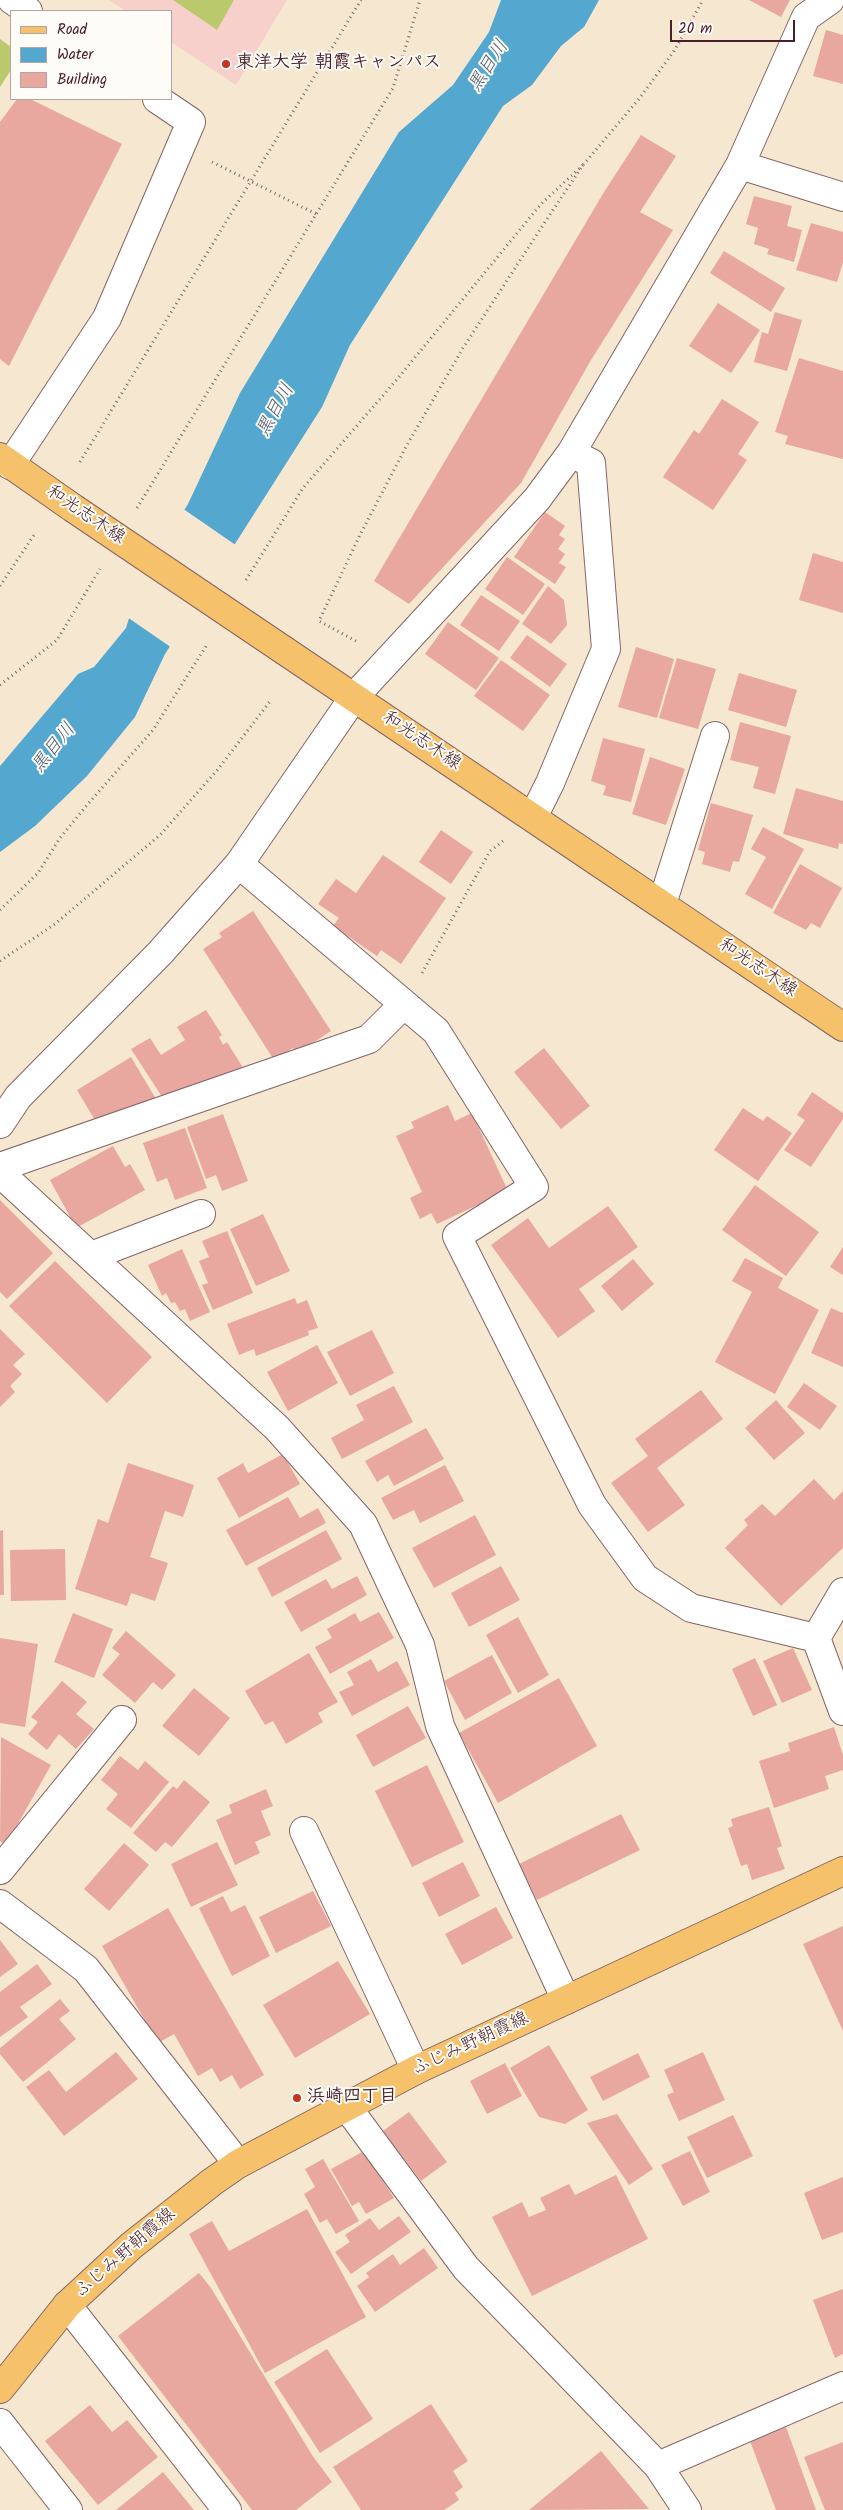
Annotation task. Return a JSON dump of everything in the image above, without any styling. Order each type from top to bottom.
[{"type":"main road","name":"和光志木線","points":[[5,461],[843,1027]]},
{"type":"main road","name":"ふじみ野朝霞線","points":[[0,2389],[67,2305],[131,2246],[212,2182],[238,2164],[416,2070],[843,1871]]},
{"type":"street","points":[[12,0],[27,10]]},
{"type":"street","points":[[0,1124],[9,1096],[160,953],[239,864],[354,697],[537,499],[570,453],[740,165],[806,17],[830,0]]},
{"type":"street","points":[[5,461],[107,318],[191,122],[158,100]]},
{"type":"street","points":[[740,165],[843,197]]},
{"type":"street","points":[[533,817],[550,782],[606,649],[591,463],[570,453]]},
{"type":"street","points":[[662,904],[715,736]]},
{"type":"street","points":[[239,864],[436,1031],[534,1186],[457,1236],[592,1505],[644,1578],[691,1608],[816,1638]]},
{"type":"street","points":[[0,1167],[370,1039],[404,1004]]},
{"type":"street","points":[[0,1173],[277,1428],[363,1524],[420,1644],[440,1726],[566,2000]]},
{"type":"street","points":[[91,1256],[201,1214]]},
{"type":"street","points":[[816,1638],[843,1592]]},
{"type":"street","points":[[816,1638],[843,1711]]},
{"type":"street","points":[[0,1870],[122,1720]]},
{"type":"street","points":[[304,1831],[416,2070]]},
{"type":"street","points":[[0,1904],[86,1969],[238,2164]]},
{"type":"street","points":[[346,2107],[466,2268],[658,2466],[687,2510]]},
{"type":"street","points":[[67,2305],[227,2510]]},
{"type":"street","points":[[658,2466],[843,2386]]},
{"type":"street","points":[[0,2423],[68,2510]]},
{"type":"path","points":[[80,462],[361,0]]},
{"type":"path","points":[[135,512],[393,88],[420,0]]},
{"type":"path","points":[[246,581],[302,488],[399,377],[541,204],[583,165],[640,99],[674,52],[703,0]]},
{"type":"path","points":[[180,146],[316,214]]},
{"type":"path","points":[[361,644],[319,621],[365,525],[463,348],[583,165]]},
{"type":"path","points":[[0,586],[34,535]]},
{"type":"path","points":[[0,685],[57,640],[104,563]]},
{"type":"path","points":[[0,910],[38,873],[60,838],[153,730],[209,641]]},
{"type":"path","points":[[0,962],[55,924],[160,835],[219,768],[271,700]]},
{"type":"path","points":[[404,1004],[490,851]]},
{"type":"shaded area","name":"東洋大学 朝霞キャンパス","points":[[109,0],[287,0],[236,85],[172,43],[172,10],[124,10]]},
{"type":"green space","points":[[173,0],[234,0],[217,30]]},
{"type":"green space","points":[[0,39],[10,46],[10,72],[0,87]]},
{"type":"water","name":"黒目川","points":[[501,0],[599,0],[584,27],[561,46],[532,85],[503,106],[350,345],[322,407],[165,654],[135,717],[87,776],[35,826],[0,852],[0,766],[78,674],[94,667],[126,628],[142,577],[188,504],[240,393],[399,132],[453,85],[489,32]]},
{"type":"pier","points":[[182,508],[237,546],[172,648],[127,617],[139,576]]},
{"type":"building","points":[[749,0],[790,0],[781,17]]},
{"type":"building","points":[[826,30],[843,35],[843,84],[813,76]]},
{"type":"building","points":[[16,100],[32,100],[122,144],[9,366],[0,359],[0,122]]},
{"type":"building","points":[[641,135],[676,156],[640,212],[673,230],[591,360],[521,483],[409,604],[374,581],[604,192]]},
{"type":"building","points":[[754,196],[792,206],[787,226],[802,230],[794,262],[767,254],[769,249],[754,244],[758,228],[746,224]]},
{"type":"building","points":[[811,223],[843,232],[843,262],[837,282],[796,270]]},
{"type":"building","points":[[724,251],[785,288],[771,312],[710,273]]},
{"type":"building","points":[[718,303],[760,330],[731,373],[689,346]]},
{"type":"building","points":[[775,312],[802,320],[787,371],[754,362],[762,332],[768,334]]},
{"type":"building","points":[[799,358],[843,371],[843,459],[785,444],[788,436],[775,432]]},
{"type":"building","points":[[722,399],[759,422],[738,454],[747,460],[713,510],[663,477],[694,430],[699,434]]},
{"type":"building","points":[[545,512],[565,526],[559,535],[565,539],[558,549],[565,554],[559,563],[566,567],[555,584],[514,557]]},
{"type":"building","points":[[813,553],[843,562],[843,613],[799,600]]},
{"type":"building","points":[[507,557],[545,584],[523,615],[485,589]]},
{"type":"building","points":[[548,586],[564,600],[567,625],[551,644],[522,624]]},
{"type":"building","points":[[481,595],[520,621],[499,651],[460,625]]},
{"type":"building","points":[[448,622],[499,658],[476,690],[425,654]]},
{"type":"building","points":[[527,635],[567,664],[550,687],[510,658]]},
{"type":"building","points":[[636,647],[674,659],[657,718],[618,707]]},
{"type":"building","points":[[677,658],[716,669],[698,729],[659,718]]},
{"type":"building","points":[[501,660],[550,695],[523,731],[474,696]]},
{"type":"building","points":[[739,673],[797,690],[786,727],[728,710]]},
{"type":"building","points":[[740,722],[791,736],[775,794],[753,788],[759,767],[730,760]]},
{"type":"building","points":[[603,738],[645,749],[631,802],[603,795],[606,786],[591,781]]},
{"type":"building","points":[[650,757],[685,769],[666,825],[632,814]]},
{"type":"building","points":[[796,788],[843,801],[843,844],[839,843],[838,849],[783,834]]},
{"type":"building","points":[[711,803],[753,815],[739,862],[733,861],[730,872],[702,864],[705,852],[698,850]]},
{"type":"building","points":[[763,827],[804,849],[772,909],[745,894],[766,857],[751,849]]},
{"type":"building","points":[[441,830],[473,852],[451,884],[419,862]]},
{"type":"building","points":[[383,855],[446,898],[401,964],[381,950],[377,956],[333,926],[339,918],[318,904],[336,879],[356,893]]},
{"type":"building","points":[[800,864],[842,888],[820,928],[811,923],[806,930],[773,913]]},
{"type":"building","points":[[253,911],[331,1031],[297,1053],[293,1048],[274,1060],[203,949],[222,937],[219,933]]},
{"type":"building","points":[[206,1010],[222,1035],[219,1037],[223,1045],[227,1042],[245,1071],[166,1103],[131,1049],[150,1038],[161,1055],[185,1040],[177,1027]]},
{"type":"building","points":[[544,1048],[590,1106],[561,1129],[514,1072]]},
{"type":"building","points":[[131,1057],[156,1099],[108,1121],[105,1116],[96,1122],[77,1090]]},
{"type":"building","points":[[812,1092],[843,1113],[843,1119],[811,1167],[784,1150],[805,1120],[797,1115]]},
{"type":"building","points":[[448,1105],[455,1121],[472,1113],[508,1191],[437,1224],[431,1213],[420,1219],[410,1198],[422,1192],[396,1136],[414,1128],[411,1122]]},
{"type":"building","points":[[743,1108],[763,1121],[767,1116],[792,1133],[758,1181],[714,1150]]},
{"type":"building","points":[[223,1114],[248,1181],[222,1191],[216,1175],[206,1179],[187,1127]]},
{"type":"building","points":[[185,1128],[207,1188],[175,1200],[167,1178],[157,1182],[143,1143]]},
{"type":"building","points":[[113,1146],[125,1167],[130,1164],[145,1190],[76,1228],[50,1180]]},
{"type":"building","points":[[755,1185],[819,1232],[786,1276],[722,1230]]},
{"type":"building","points":[[0,1200],[53,1253],[7,1299],[0,1292]]},
{"type":"building","points":[[608,1206],[638,1247],[579,1289],[595,1311],[558,1338],[491,1245],[528,1218],[549,1248]]},
{"type":"building","points":[[263,1214],[290,1271],[256,1286],[230,1229]]},
{"type":"building","points":[[227,1231],[253,1293],[213,1310],[202,1285],[208,1283],[199,1261],[209,1257],[202,1241]]},
{"type":"building","points":[[843,1247],[843,1275],[830,1267]]},
{"type":"building","points":[[182,1249],[210,1312],[190,1321],[185,1309],[180,1311],[175,1302],[171,1303],[166,1293],[162,1296],[148,1265]]},
{"type":"building","points":[[745,1258],[783,1278],[778,1288],[819,1310],[775,1394],[715,1362],[752,1292],[732,1281]]},
{"type":"building","points":[[633,1259],[654,1284],[622,1311],[601,1286]]},
{"type":"building","points":[[55,1261],[152,1357],[107,1403],[9,1306]]},
{"type":"building","points":[[295,1298],[297,1304],[307,1300],[318,1328],[308,1331],[309,1335],[256,1356],[254,1349],[239,1355],[227,1324]]},
{"type":"building","points":[[831,1308],[843,1313],[843,1367],[811,1353]]},
{"type":"building","points":[[0,1329],[25,1354],[13,1365],[22,1374],[10,1386],[15,1392],[0,1407]]},
{"type":"building","points":[[372,1330],[394,1373],[350,1396],[327,1352]]},
{"type":"building","points":[[317,1345],[338,1383],[288,1411],[267,1372]]},
{"type":"building","points":[[804,1383],[837,1406],[820,1430],[787,1407]]},
{"type":"building","points":[[394,1386],[413,1422],[342,1459],[331,1438],[364,1420],[356,1405]]},
{"type":"building","points":[[701,1390],[723,1419],[657,1468],[685,1505],[648,1532],[611,1483],[648,1456],[635,1439]]},
{"type":"building","points":[[776,1400],[805,1433],[774,1460],[745,1428]]},
{"type":"building","points":[[426,1428],[444,1459],[394,1486],[388,1475],[377,1482],[365,1461]]},
{"type":"building","points":[[283,1454],[300,1484],[239,1518],[217,1478],[243,1463],[248,1473]]},
{"type":"building","points":[[128,1463],[194,1485],[183,1517],[165,1511],[150,1557],[168,1563],[155,1601],[131,1593],[127,1606],[75,1589],[98,1519],[108,1523]]},
{"type":"building","points":[[445,1465],[464,1501],[420,1523],[414,1510],[393,1520],[381,1498]]},
{"type":"building","points":[[814,1479],[834,1500],[843,1491],[843,1548],[781,1606],[725,1548],[748,1525],[744,1520],[762,1504],[775,1516]]},
{"type":"building","points":[[288,1497],[300,1518],[318,1508],[326,1523],[246,1566],[226,1530]]},
{"type":"building","points":[[475,1515],[496,1555],[434,1588],[412,1548]]},
{"type":"building","points":[[3,1530],[4,1595],[0,1595],[0,1531]]},
{"type":"building","points":[[326,1530],[342,1559],[272,1597],[257,1568]]},
{"type":"building","points":[[65,1549],[66,1600],[11,1601],[10,1550]]},
{"type":"building","points":[[501,1566],[520,1600],[469,1627],[451,1593]]},
{"type":"building","points":[[357,1576],[367,1595],[301,1632],[284,1602],[326,1579],[332,1589]]},
{"type":"building","points":[[379,1612],[394,1638],[330,1674],[315,1647],[332,1638],[327,1629],[355,1613],[360,1622]]},
{"type":"building","points":[[73,1613],[113,1629],[94,1678],[54,1662]]},
{"type":"building","points":[[518,1617],[549,1675],[518,1693],[486,1635]]},
{"type":"building","points":[[126,1631],[176,1675],[162,1690],[153,1682],[135,1703],[102,1675],[120,1654],[112,1648]]},
{"type":"building","points":[[0,1638],[38,1644],[25,1727],[0,1723]]},
{"type":"building","points":[[793,1648],[812,1690],[782,1703],[763,1661]]},
{"type":"building","points":[[309,1653],[338,1702],[318,1713],[323,1722],[286,1744],[273,1721],[265,1725],[245,1691]]},
{"type":"building","points":[[492,1655],[512,1693],[465,1720],[444,1681]]},
{"type":"building","points":[[755,1658],[777,1705],[753,1716],[732,1669]]},
{"type":"building","points":[[371,1659],[378,1672],[397,1661],[410,1685],[352,1716],[339,1692],[354,1685],[347,1672]]},
{"type":"building","points":[[559,1678],[597,1746],[498,1803],[459,1733]]},
{"type":"building","points":[[62,1681],[87,1702],[76,1714],[94,1729],[76,1749],[59,1734],[47,1750],[28,1734],[38,1722],[31,1717]]},
{"type":"building","points":[[194,1688],[230,1718],[199,1756],[162,1726]]},
{"type":"building","points":[[408,1706],[426,1738],[373,1767],[356,1735]]},
{"type":"building","points":[[834,1727],[843,1755],[843,1770],[825,1776],[829,1789],[774,1808],[759,1761],[790,1751],[788,1743]]},
{"type":"building","points":[[1,1737],[51,1765],[6,1845],[0,1841]]},
{"type":"building","points":[[120,1756],[138,1770],[145,1761],[169,1782],[131,1828],[106,1809],[118,1794],[101,1780]]},
{"type":"building","points":[[427,1765],[464,1842],[412,1867],[375,1791]]},
{"type":"building","points":[[184,1780],[210,1802],[172,1847],[165,1842],[156,1852],[133,1833],[173,1786],[177,1789]]},
{"type":"building","points":[[266,1789],[273,1806],[261,1811],[271,1835],[255,1842],[260,1853],[235,1865],[216,1820],[232,1813],[229,1805]]},
{"type":"building","points":[[769,1807],[782,1846],[777,1848],[785,1869],[752,1880],[747,1864],[741,1866],[728,1828],[733,1826],[731,1819]]},
{"type":"building","points":[[621,1814],[640,1850],[537,1900],[519,1864]]},
{"type":"building","points":[[217,1842],[238,1885],[191,1907],[171,1864]]},
{"type":"building","points":[[124,1843],[149,1865],[109,1911],[84,1889]]},
{"type":"building","points":[[463,1862],[480,1896],[439,1917],[422,1883]]},
{"type":"building","points":[[313,1891],[331,1926],[276,1953],[259,1917]]},
{"type":"building","points":[[223,1896],[231,1912],[245,1905],[270,1956],[232,1976],[199,1908]]},
{"type":"building","points":[[496,1907],[513,1938],[462,1965],[445,1934]]},
{"type":"building","points":[[168,1908],[264,2075],[240,2089],[232,2075],[220,2082],[212,2068],[198,2076],[174,2034],[158,2043],[102,1946]]},
{"type":"building","points":[[843,1926],[843,2031],[803,1944]]},
{"type":"building","points":[[0,1940],[18,1964],[0,1977]]},
{"type":"building","points":[[338,1961],[370,2014],[295,2058],[263,2005]]},
{"type":"building","points":[[37,1964],[52,1984],[20,2007],[28,2017],[0,2037],[0,1992]]},
{"type":"building","points":[[60,1999],[70,2011],[59,2019],[76,2039],[23,2082],[0,2054],[0,2048]]},
{"type":"building","points":[[549,2045],[588,2110],[565,2124],[539,2117],[510,2068]]},
{"type":"building","points":[[116,2052],[138,2079],[64,2136],[26,2087],[49,2070],[66,2092]]},
{"type":"building","points":[[703,2052],[725,2100],[679,2121],[667,2095],[674,2092],[664,2070]]},
{"type":"building","points":[[638,2053],[650,2077],[603,2101],[590,2077]]},
{"type":"building","points":[[505,2063],[522,2096],[487,2114],[470,2081]]},
{"type":"building","points":[[409,2112],[447,2162],[421,2181],[383,2131]]},
{"type":"building","points":[[617,2114],[653,2169],[629,2185],[587,2123]]},
{"type":"building","points":[[733,2115],[753,2156],[707,2178],[687,2137]]},
{"type":"building","points":[[364,2151],[394,2198],[366,2214],[359,2202],[352,2206],[331,2169]]},
{"type":"building","points":[[690,2151],[710,2192],[683,2206],[661,2165]]},
{"type":"building","points":[[323,2159],[359,2221],[336,2234],[327,2219],[320,2223],[304,2194],[315,2187],[305,2169]]},
{"type":"building","points":[[616,2175],[648,2239],[532,2296],[492,2217],[522,2202],[529,2217],[546,2210],[540,2198],[569,2184],[575,2195]]},
{"type":"building","points":[[843,2177],[843,2232],[822,2240],[804,2193]]},
{"type":"building","points":[[307,2209],[366,2317],[265,2373],[189,2234],[212,2221],[229,2251]]},
{"type":"building","points":[[399,2216],[411,2232],[351,2274],[335,2252],[350,2242],[345,2235],[370,2218],[379,2230]]},
{"type":"building","points":[[424,2248],[438,2268],[375,2312],[357,2286],[369,2277],[366,2273],[393,2254],[400,2265]]},
{"type":"building","points":[[199,2273],[211,2288],[312,2455],[332,2482],[296,2510],[252,2510],[118,2336]]},
{"type":"building","points":[[843,2289],[843,2354],[835,2358],[813,2300]]},
{"type":"building","points":[[327,2349],[373,2419],[320,2453],[274,2382]]},
{"type":"building","points":[[431,2404],[468,2461],[453,2471],[463,2487],[455,2493],[459,2500],[444,2510],[361,2510],[333,2467]]},
{"type":"building","points":[[90,2405],[112,2432],[127,2420],[158,2457],[98,2505],[45,2441]]},
{"type":"building","points":[[786,2427],[816,2510],[776,2510],[750,2441]]},
{"type":"building","points":[[843,2442],[843,2510],[825,2510],[804,2457]]},
{"type":"building","points":[[601,2451],[649,2509],[529,2510]]},
{"type":"building","points":[[163,2472],[194,2510],[116,2510]]},
{"type":"place","name":"東洋大学 朝霞キャンパス","points":[[226,64]]},
{"type":"place","name":"浜崎四丁目","points":[[297,2098]]}]
